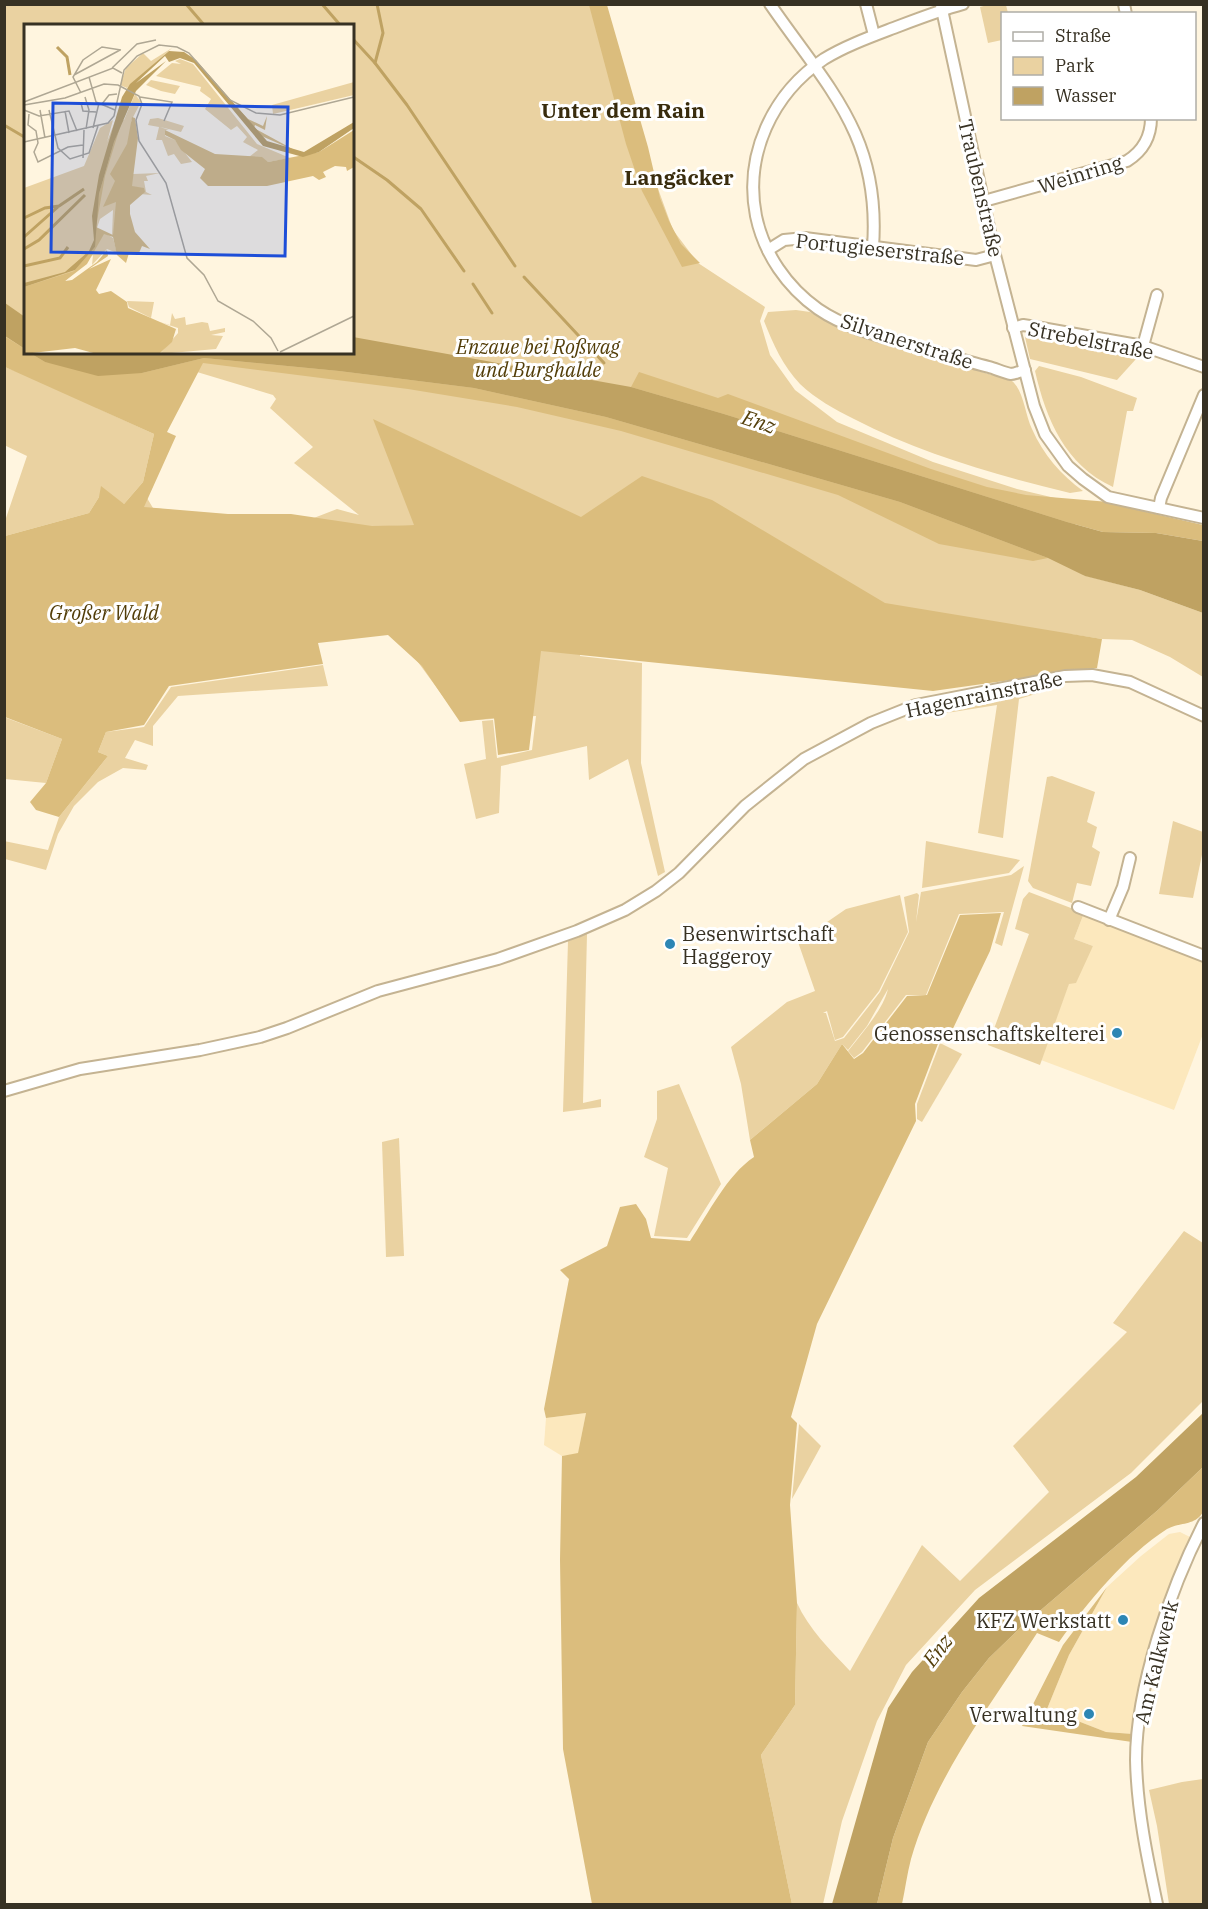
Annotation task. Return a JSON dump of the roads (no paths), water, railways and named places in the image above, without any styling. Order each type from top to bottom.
[{"type":"street","points":[[770,4],[841,104],[860,144],[871,188],[874,218],[873,247]]},
{"type":"street","points":[[866,4],[874,35]]},
{"type":"street","name":"Silvanerstraße","points":[[963,4],[941,8],[843,48],[815,66],[797,82],[769,120],[758,146],[753,176],[754,207],[768,250],[781,273],[816,308],[836,319],[893,339],[1012,374],[1025,370]]},
{"type":"street","name":"Traubenstraße","points":[[941,8],[1013,328],[1041,425],[1050,442],[1068,466],[1108,497],[1203,518]]},
{"type":"street","name":"Weinring","points":[[984,201],[1123,162],[1136,154],[1144,145],[1149,134],[1151,120]]},
{"type":"street","name":"Portugieserstraße","points":[[768,250],[784,240],[794,238],[976,260],[996,255]]},
{"type":"street","points":[[1143,346],[1157,295]]},
{"type":"street","name":"Strebelstraße","points":[[1013,328],[1023,325],[1143,346],[1203,367]]},
{"type":"street","points":[[1159,508],[1203,395]]},
{"type":"street","name":"Hagenrainstraße","points":[[4,1092],[80,1069],[200,1050],[260,1037],[378,991],[498,959],[577,931],[625,910],[656,891],[679,873],[745,806],[804,759],[856,730],[906,708],[1054,678],[1092,675],[1130,682],[1203,716]]},
{"type":"street","points":[[1109,920],[1123,887],[1130,858]]},
{"type":"street","points":[[1078,907],[1203,956]]},
{"type":"street","name":"Am Kalkwerk","points":[[1156,1905],[1144,1843],[1137,1776],[1137,1742],[1141,1710],[1154,1653],[1180,1574],[1203,1523]]},
{"type":"water","points":[[5,303],[24,316],[24,348],[5,336]]},
{"type":"water","points":[[354,337],[631,387],[1103,532],[1156,533],[1203,541],[1203,613],[1140,590],[1085,576],[1048,558],[900,502],[606,417],[474,388],[339,371],[204,358],[142,373],[98,376],[45,362],[32,354],[354,354]]},
{"type":"water","name":"Enz","points":[[1203,1413],[1203,1467],[1158,1510],[1021,1627],[989,1658],[962,1692],[928,1742],[893,1838],[877,1904],[832,1904],[888,1708],[912,1672],[979,1598],[1136,1477]]},
{"type":"waterway","points":[[186,4],[203,24]]},
{"type":"waterway","points":[[322,4],[339,24]]},
{"type":"waterway","points":[[377,4],[383,33],[375,63],[407,105],[515,266]]},
{"type":"waterway","points":[[354,40],[375,63]]},
{"type":"waterway","points":[[4,125],[24,137]]},
{"type":"waterway","points":[[354,157],[387,180],[421,209],[464,271]]},
{"type":"waterway","points":[[524,277],[604,363]]},
{"type":"waterway","points":[[473,284],[492,313]]},
{"type":"place","name":"Besenwirtschaft Haggeroy","points":[[670,944]]},
{"type":"place","name":"Genossenschaftskelterei","points":[[1117,1033]]},
{"type":"place","name":"KFZ Werkstatt","points":[[1123,1620]]},
{"type":"place","name":"Verwaltung","points":[[1089,1714]]},
{"type":"district","name":"Unter dem Rain","points":[[623,110]]},
{"type":"district","name":"Langäcker","points":[[679,177]]},
{"type":"park label","name":"Enzaue bei Roßwag und Burghalde","points":[[538,358]]},
{"type":"park label","name":"Großer Wald","points":[[104,612]]}]
